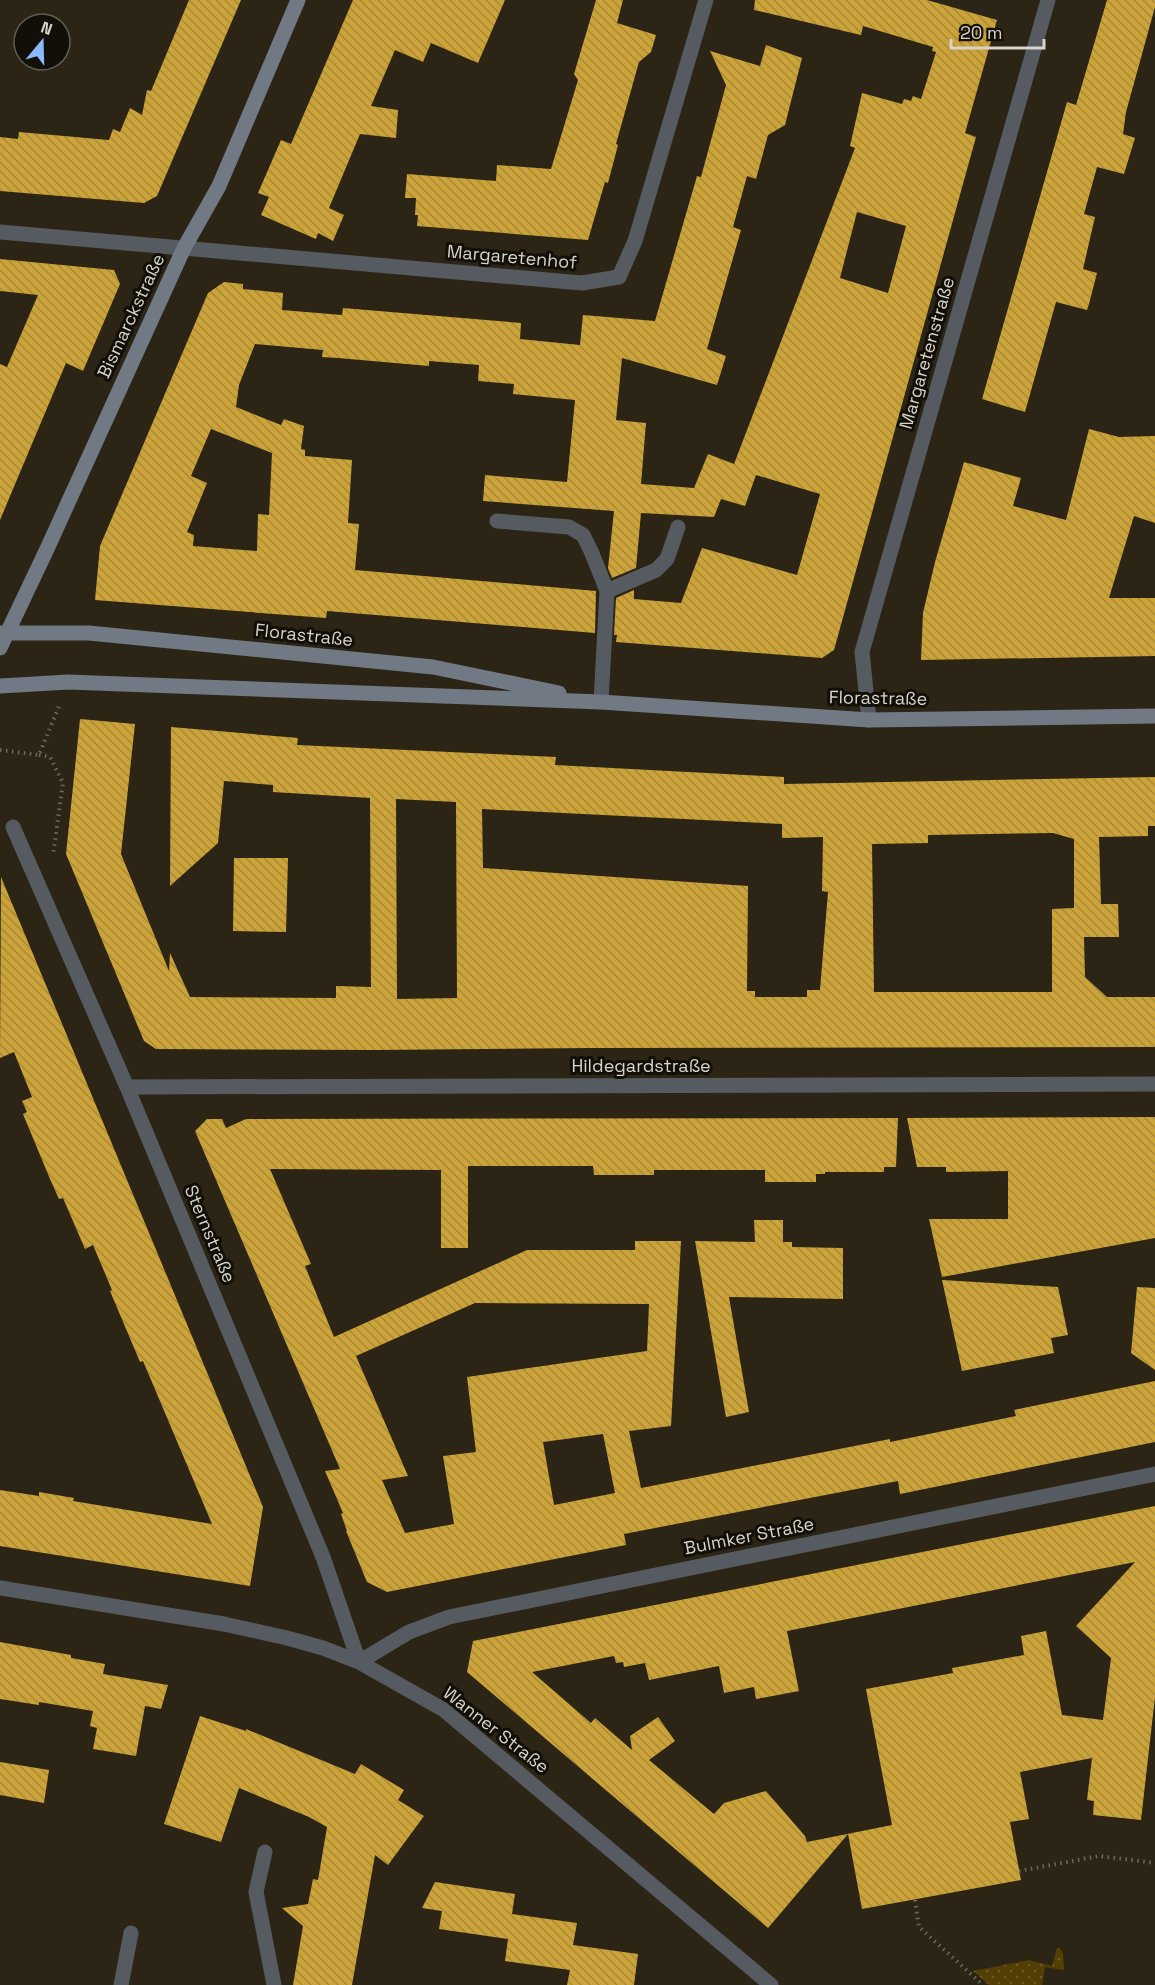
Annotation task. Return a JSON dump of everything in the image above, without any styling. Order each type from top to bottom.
[{"type":"main road","name":"Bismarckstraße","points":[[0,648],[4,633],[184,248],[219,186],[297,0]]},
{"type":"main road","name":"Florastraße","points":[[4,633],[89,633],[433,667],[601,702]]},
{"type":"main road","name":"Florastraße","points":[[0,686],[68,682],[601,702],[869,720],[1155,716]]},
{"type":"street","name":"Margaretenhof","points":[[184,248],[582,283],[618,277],[635,242],[706,0]]},
{"type":"street","name":"Margaretenstraße","points":[[869,720],[862,652],[1043,1]]},
{"type":"street","points":[[0,232],[184,248]]},
{"type":"street","points":[[497,520],[569,527],[583,535],[607,591],[601,702]]},
{"type":"street","points":[[607,591],[656,570],[667,559],[678,527]]},
{"type":"street","name":"Sternstraße","points":[[13,827],[127,1087],[323,1557],[359,1662]]},
{"type":"street","name":"Hildegardstraße","points":[[127,1087],[1155,1083]]},
{"type":"street","name":"Bulmker Straße","points":[[359,1662],[409,1632],[449,1617],[1155,1474]]},
{"type":"street","name":"Wanner Straße","points":[[0,1588],[224,1624],[296,1641],[359,1662],[444,1710],[771,1985]]},
{"type":"street","points":[[265,1852],[256,1892],[274,1985]]},
{"type":"street","points":[[121,1985],[131,1933]]},
{"type":"path","points":[[0,750],[22,753]]},
{"type":"path","points":[[39,755],[50,757],[63,783],[52,858]]},
{"type":"path","points":[[1019,1871],[1099,1856],[1155,1863]]},
{"type":"path","points":[[915,1900],[919,1927],[983,1985]]},
{"type":"shaded area","points":[[1057,1948],[1060,1948],[1063,1954],[1064,1970],[1045,1967],[1042,1985],[989,1985],[973,1971],[1029,1960],[1052,1966]]},
{"type":"building","points":[[189,0],[241,0],[157,196],[144,203],[0,191],[0,137],[18,139],[19,132],[109,140],[113,129],[120,132],[130,108],[142,115],[147,90],[151,91]]},
{"type":"building","points":[[353,0],[505,0],[478,63],[431,43],[423,62],[395,50],[371,106],[398,110],[396,138],[360,134],[329,208],[344,215],[333,241],[318,233],[316,239],[261,215],[269,197],[258,193],[281,140],[291,144]]},
{"type":"building","points":[[596,0],[623,0],[617,23],[656,35],[651,52],[639,62],[616,144],[618,145],[608,183],[605,182],[588,240],[417,226],[416,198],[405,198],[407,174],[496,181],[497,165],[551,169],[578,80],[574,74]]},
{"type":"building","points":[[755,0],[927,0],[997,20],[965,133],[976,137],[834,650],[822,658],[616,642],[617,635],[614,635],[616,598],[634,590],[634,599],[681,603],[702,548],[797,575],[820,494],[756,475],[745,506],[721,499],[714,517],[641,513],[636,568],[612,578],[608,568],[614,511],[483,501],[485,475],[567,482],[575,400],[513,394],[514,384],[478,381],[479,365],[429,361],[429,366],[322,357],[323,350],[255,344],[239,385],[236,407],[281,425],[284,419],[304,426],[301,449],[305,450],[305,456],[352,460],[348,523],[359,524],[355,570],[596,591],[595,633],[327,611],[326,618],[95,600],[100,546],[208,293],[224,282],[243,284],[243,289],[283,293],[282,310],[342,315],[343,308],[521,323],[520,339],[580,345],[583,315],[655,321],[697,176],[701,177],[726,85],[710,51],[760,66],[766,45],[802,58],[785,125],[768,135],[756,179],[747,176],[733,227],[741,230],[707,349],[726,356],[717,385],[622,358],[616,420],[646,423],[641,484],[694,488],[708,454],[734,464],[855,148],[850,146],[862,93],[902,104],[904,99],[911,101],[913,96],[921,99],[936,52],[932,51],[933,47],[863,26],[861,35],[754,10]],"holes":[[[857,212],[906,226],[888,293],[840,278]],[[211,429],[272,453],[269,515],[258,514],[257,551],[193,546],[194,535],[187,532],[207,483],[191,476]]]},
{"type":"building","points":[[1107,0],[1155,0],[1126,112],[1123,134],[1135,138],[1124,174],[1097,167],[1084,214],[1095,217],[1083,269],[1097,273],[1089,304],[1087,310],[1056,302],[1025,412],[982,399],[1067,102],[1076,105]]},
{"type":"building","points":[[0,259],[114,270],[120,284],[83,371],[66,363],[0,520],[0,364],[7,367],[38,295],[0,291]]},
{"type":"building","points":[[1089,429],[1119,437],[1155,436],[1155,523],[1134,516],[1109,598],[1155,598],[1155,656],[921,660],[923,613],[964,462],[1021,478],[1013,506],[1066,520]]},
{"type":"building","points":[[80,719],[135,724],[121,854],[169,971],[170,953],[190,997],[336,998],[336,986],[371,987],[370,798],[273,792],[273,785],[224,781],[218,843],[170,886],[171,727],[298,738],[297,745],[556,757],[555,765],[784,777],[784,784],[1155,777],[1155,826],[1148,826],[1148,836],[1099,837],[1101,904],[1118,904],[1119,937],[1084,937],[1085,977],[1107,997],[1155,997],[1155,1047],[156,1049],[144,1041],[66,854]],"holes":[[[396,799],[456,802],[457,998],[397,999]],[[482,809],[782,824],[782,838],[823,837],[822,891],[828,892],[820,990],[807,990],[807,997],[755,997],[755,991],[747,991],[748,886],[483,868]],[[1053,833],[1074,839],[1074,908],[1052,909],[1052,992],[874,992],[872,844],[928,843],[928,835]]]},
{"type":"building","points":[[234,858],[288,858],[286,932],[233,931]]},
{"type":"building","points":[[1,877],[263,1507],[250,1586],[0,1546],[0,1490],[39,1496],[39,1492],[74,1498],[73,1501],[212,1524],[143,1361],[140,1362],[93,1245],[85,1249],[63,1198],[59,1199],[50,1179],[23,1114],[27,1112],[22,1101],[32,1097],[14,1052],[0,1058]]},
{"type":"building","points":[[1155,1117],[1155,1238],[942,1277],[929,1219],[1008,1219],[1008,1171],[946,1172],[946,1167],[917,1167],[907,1118]]},
{"type":"building","points":[[898,1118],[896,1167],[884,1167],[884,1172],[825,1172],[825,1174],[816,1174],[816,1182],[765,1182],[765,1170],[654,1170],[654,1175],[594,1175],[593,1166],[468,1166],[468,1248],[441,1248],[441,1170],[270,1169],[311,1264],[305,1266],[334,1337],[527,1250],[635,1250],[635,1241],[681,1241],[671,1426],[629,1431],[641,1488],[1016,1416],[1014,1410],[1155,1381],[1155,1442],[900,1494],[898,1481],[624,1534],[626,1545],[387,1592],[367,1582],[346,1531],[341,1514],[343,1513],[325,1471],[340,1469],[195,1131],[207,1119],[222,1119],[226,1128],[246,1119]],"holes":[[[475,1303],[649,1304],[647,1351],[467,1377],[476,1452],[443,1456],[454,1524],[405,1533],[382,1480],[408,1476],[356,1356]],[[603,1434],[615,1493],[554,1505],[543,1442]]]},
{"type":"building","points":[[754,1220],[783,1220],[783,1242],[792,1242],[792,1247],[843,1248],[843,1299],[729,1297],[749,1412],[726,1417],[695,1241],[755,1242]]},
{"type":"building","points":[[942,1280],[1058,1287],[1068,1335],[1051,1338],[1054,1353],[962,1371]]},
{"type":"building","points":[[1137,1287],[1155,1288],[1155,1370],[1131,1353]]},
{"type":"building","points":[[1155,1506],[1155,1697],[1141,1820],[1093,1815],[1094,1801],[1087,1800],[1092,1758],[1020,1772],[1029,1819],[1010,1822],[1021,1880],[862,1909],[848,1834],[768,1928],[467,1672],[473,1641]],"holes":[[[1135,1562],[1076,1626],[1111,1658],[1103,1720],[1062,1715],[1046,1631],[1021,1636],[1024,1655],[952,1668],[953,1673],[866,1689],[892,1825],[807,1842],[805,1836],[766,1791],[724,1803],[714,1814],[649,1760],[675,1741],[658,1717],[630,1736],[632,1750],[595,1718],[591,1723],[532,1672],[614,1656],[616,1663],[623,1662],[624,1667],[645,1663],[649,1680],[719,1666],[724,1693],[754,1687],[756,1699],[799,1691],[787,1631]]]},
{"type":"building","points":[[0,1642],[71,1655],[71,1658],[105,1664],[103,1674],[168,1685],[161,1709],[145,1706],[136,1756],[93,1749],[97,1728],[90,1726],[93,1711],[39,1702],[39,1705],[0,1699]]},
{"type":"building","points":[[200,1716],[246,1731],[246,1729],[355,1774],[361,1764],[404,1790],[398,1800],[424,1816],[388,1865],[375,1855],[352,1985],[293,1985],[303,1926],[282,1908],[308,1904],[313,1879],[318,1880],[327,1827],[309,1817],[239,1788],[221,1842],[164,1824]]},
{"type":"building","points":[[0,1762],[49,1770],[44,1803],[0,1795]]},
{"type":"building","points":[[435,1882],[515,1894],[512,1914],[577,1923],[573,1945],[638,1954],[634,1985],[567,1985],[570,1970],[505,1961],[508,1939],[439,1929],[442,1911],[422,1908]]}]
